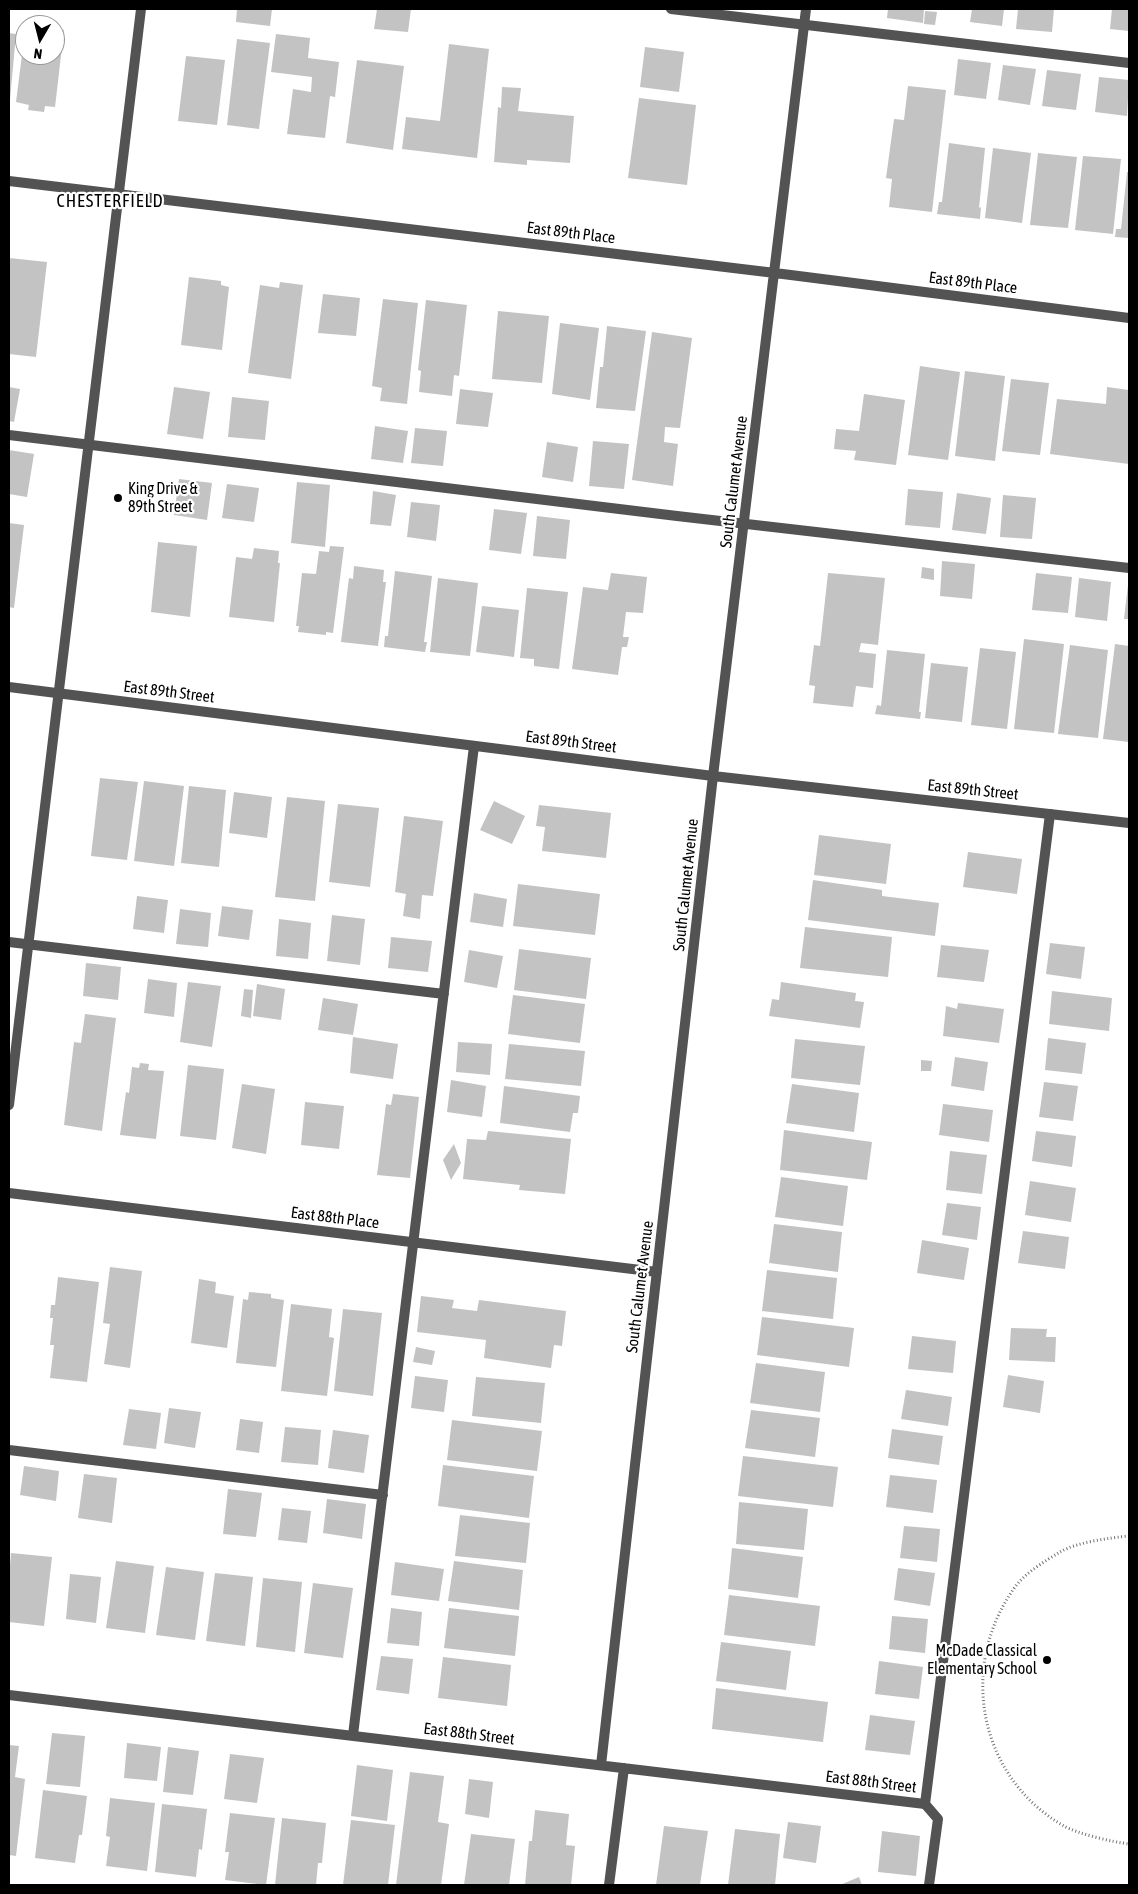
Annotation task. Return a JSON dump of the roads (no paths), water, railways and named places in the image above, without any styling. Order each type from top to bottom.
[{"type":"street","points":[[9,1106],[141,9]]},
{"type":"street","points":[[670,9],[1129,63]]},
{"type":"street","name":"South Calumet Avenue","points":[[601,1765],[713,776],[806,9]]},
{"type":"street","name":"East 89th Place","points":[[9,181],[775,273],[1129,318]]},
{"type":"street","points":[[9,435],[744,524],[1129,568]]},
{"type":"street","name":"East 89th Street","points":[[9,687],[713,776],[1129,823]]},
{"type":"street","points":[[353,1735],[474,746]]},
{"type":"street","points":[[929,1885],[938,1819],[925,1804],[1050,814]]},
{"type":"street","points":[[9,942],[444,994]]},
{"type":"street","name":"East 88th Place","points":[[9,1193],[657,1272]]},
{"type":"street","points":[[9,1450],[383,1495]]},
{"type":"street","name":"East 88th Street","points":[[9,1695],[925,1804]]},
{"type":"street","points":[[609,1885],[624,1768]]},
{"type":"place","name":"King Drive & 89th Street","points":[[118,498]]},
{"type":"place","name":"McDade Classical Elementary School","points":[[1047,1660]]},
{"type":"district","name":"CHESTERFIELD","points":[[110,201]]}]
